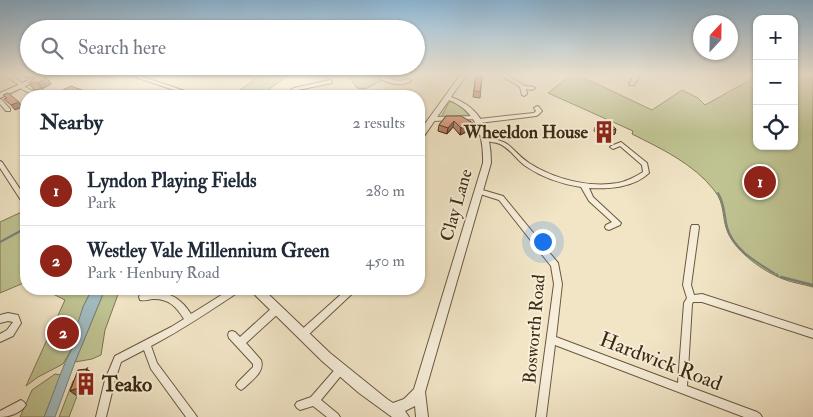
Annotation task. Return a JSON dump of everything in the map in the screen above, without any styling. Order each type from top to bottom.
[{"type":"street","points":[[425,129],[451,93]]},
{"type":"street","name":"Clay Lane","points":[[422,417],[419,392],[487,163],[487,140],[477,120],[460,102],[448,98]]},
{"type":"street","points":[[0,101],[8,110]]},
{"type":"street","points":[[433,119],[477,120],[536,114],[539,111],[537,108]]},
{"type":"street","points":[[487,140],[506,144],[532,168],[559,180],[584,186],[622,183],[646,173],[645,164],[620,144],[613,147]]},
{"type":"street","points":[[0,163],[20,194]]},
{"type":"street","points":[[584,186],[591,199],[617,223],[609,227]]},
{"type":"street","name":"Bosworth Road","points":[[479,191],[501,198],[556,265],[558,284],[541,417]]},
{"type":"street","points":[[682,388],[688,303],[691,299],[687,286],[695,227]]},
{"type":"street","points":[[143,296],[166,295],[175,301],[190,320]]},
{"type":"street","points":[[101,417],[110,380],[118,359],[190,320],[228,295]]},
{"type":"street","points":[[262,295],[341,369],[403,417]]},
{"type":"street","points":[[303,334],[345,295]]},
{"type":"street","points":[[691,299],[702,298],[813,334]]},
{"type":"street","points":[[240,342],[277,309]]},
{"type":"street","points":[[0,319],[12,316],[17,323],[10,333],[0,338]]},
{"type":"street","points":[[232,335],[258,363],[256,369],[241,385]]},
{"type":"street","name":"Hardwick Road","points":[[552,340],[757,417]]},
{"type":"street","points":[[146,345],[154,366],[192,417]]},
{"type":"street","points":[[300,405],[314,401],[341,369]]},
{"type":"street","points":[[392,410],[408,404],[419,392]]},
{"type":"street","points":[[314,401],[336,417]]},
{"type":"street","points":[[0,416],[21,405]]},
{"type":"green space","points":[[549,93],[617,93],[652,110],[677,93],[689,93],[698,98],[705,105],[726,93],[753,93],[753,150],[798,150],[798,93],[813,93],[813,287],[790,282],[775,276],[751,261],[738,248],[728,233],[718,195],[706,181],[697,172],[665,151],[632,134],[633,131]]},
{"type":"green space","points":[[449,102],[457,102],[470,116],[441,117]]},
{"type":"green space","points":[[20,213],[20,285],[0,293],[0,222]]},
{"type":"green space","points":[[55,295],[89,295],[83,307],[74,345],[63,364],[38,377],[26,386],[65,300]]},
{"type":"green space","points":[[103,295],[118,295],[105,330],[101,355],[92,359],[75,362]]},
{"type":"green space","points":[[88,367],[69,417],[59,417],[73,381]]},
{"type":"green space","points":[[55,374],[61,375],[44,417],[20,417],[32,390]]},
{"type":"water","points":[[89,295],[103,295],[55,417],[44,417],[61,372],[74,345],[72,341]]},
{"type":"building","points":[[9,93],[19,102],[11,105],[4,99],[7,98],[3,95]]},
{"type":"building","points":[[446,116],[461,116],[473,123],[461,128],[454,121],[448,128],[439,125]]},
{"type":"building","points":[[609,123],[616,129],[603,133],[595,127]]},
{"type":"building","points":[[87,369],[81,387],[70,391],[78,370]]},
{"type":"waterway","points":[[718,193],[723,205],[727,227],[734,242],[746,254],[774,273]]},
{"type":"waterway","points":[[0,242],[20,231]]},
{"type":"waterway","points":[[781,277],[813,285]]},
{"type":"place","name":"Wheeldon House","points":[[604,132]]},
{"type":"place","name":"Lyndon Playing Fields","points":[[760,182]]},
{"type":"place","name":"Westley Vale Millennium Green","points":[[63,333]]},
{"type":"place","name":"Teako","points":[[86,384]]}]
